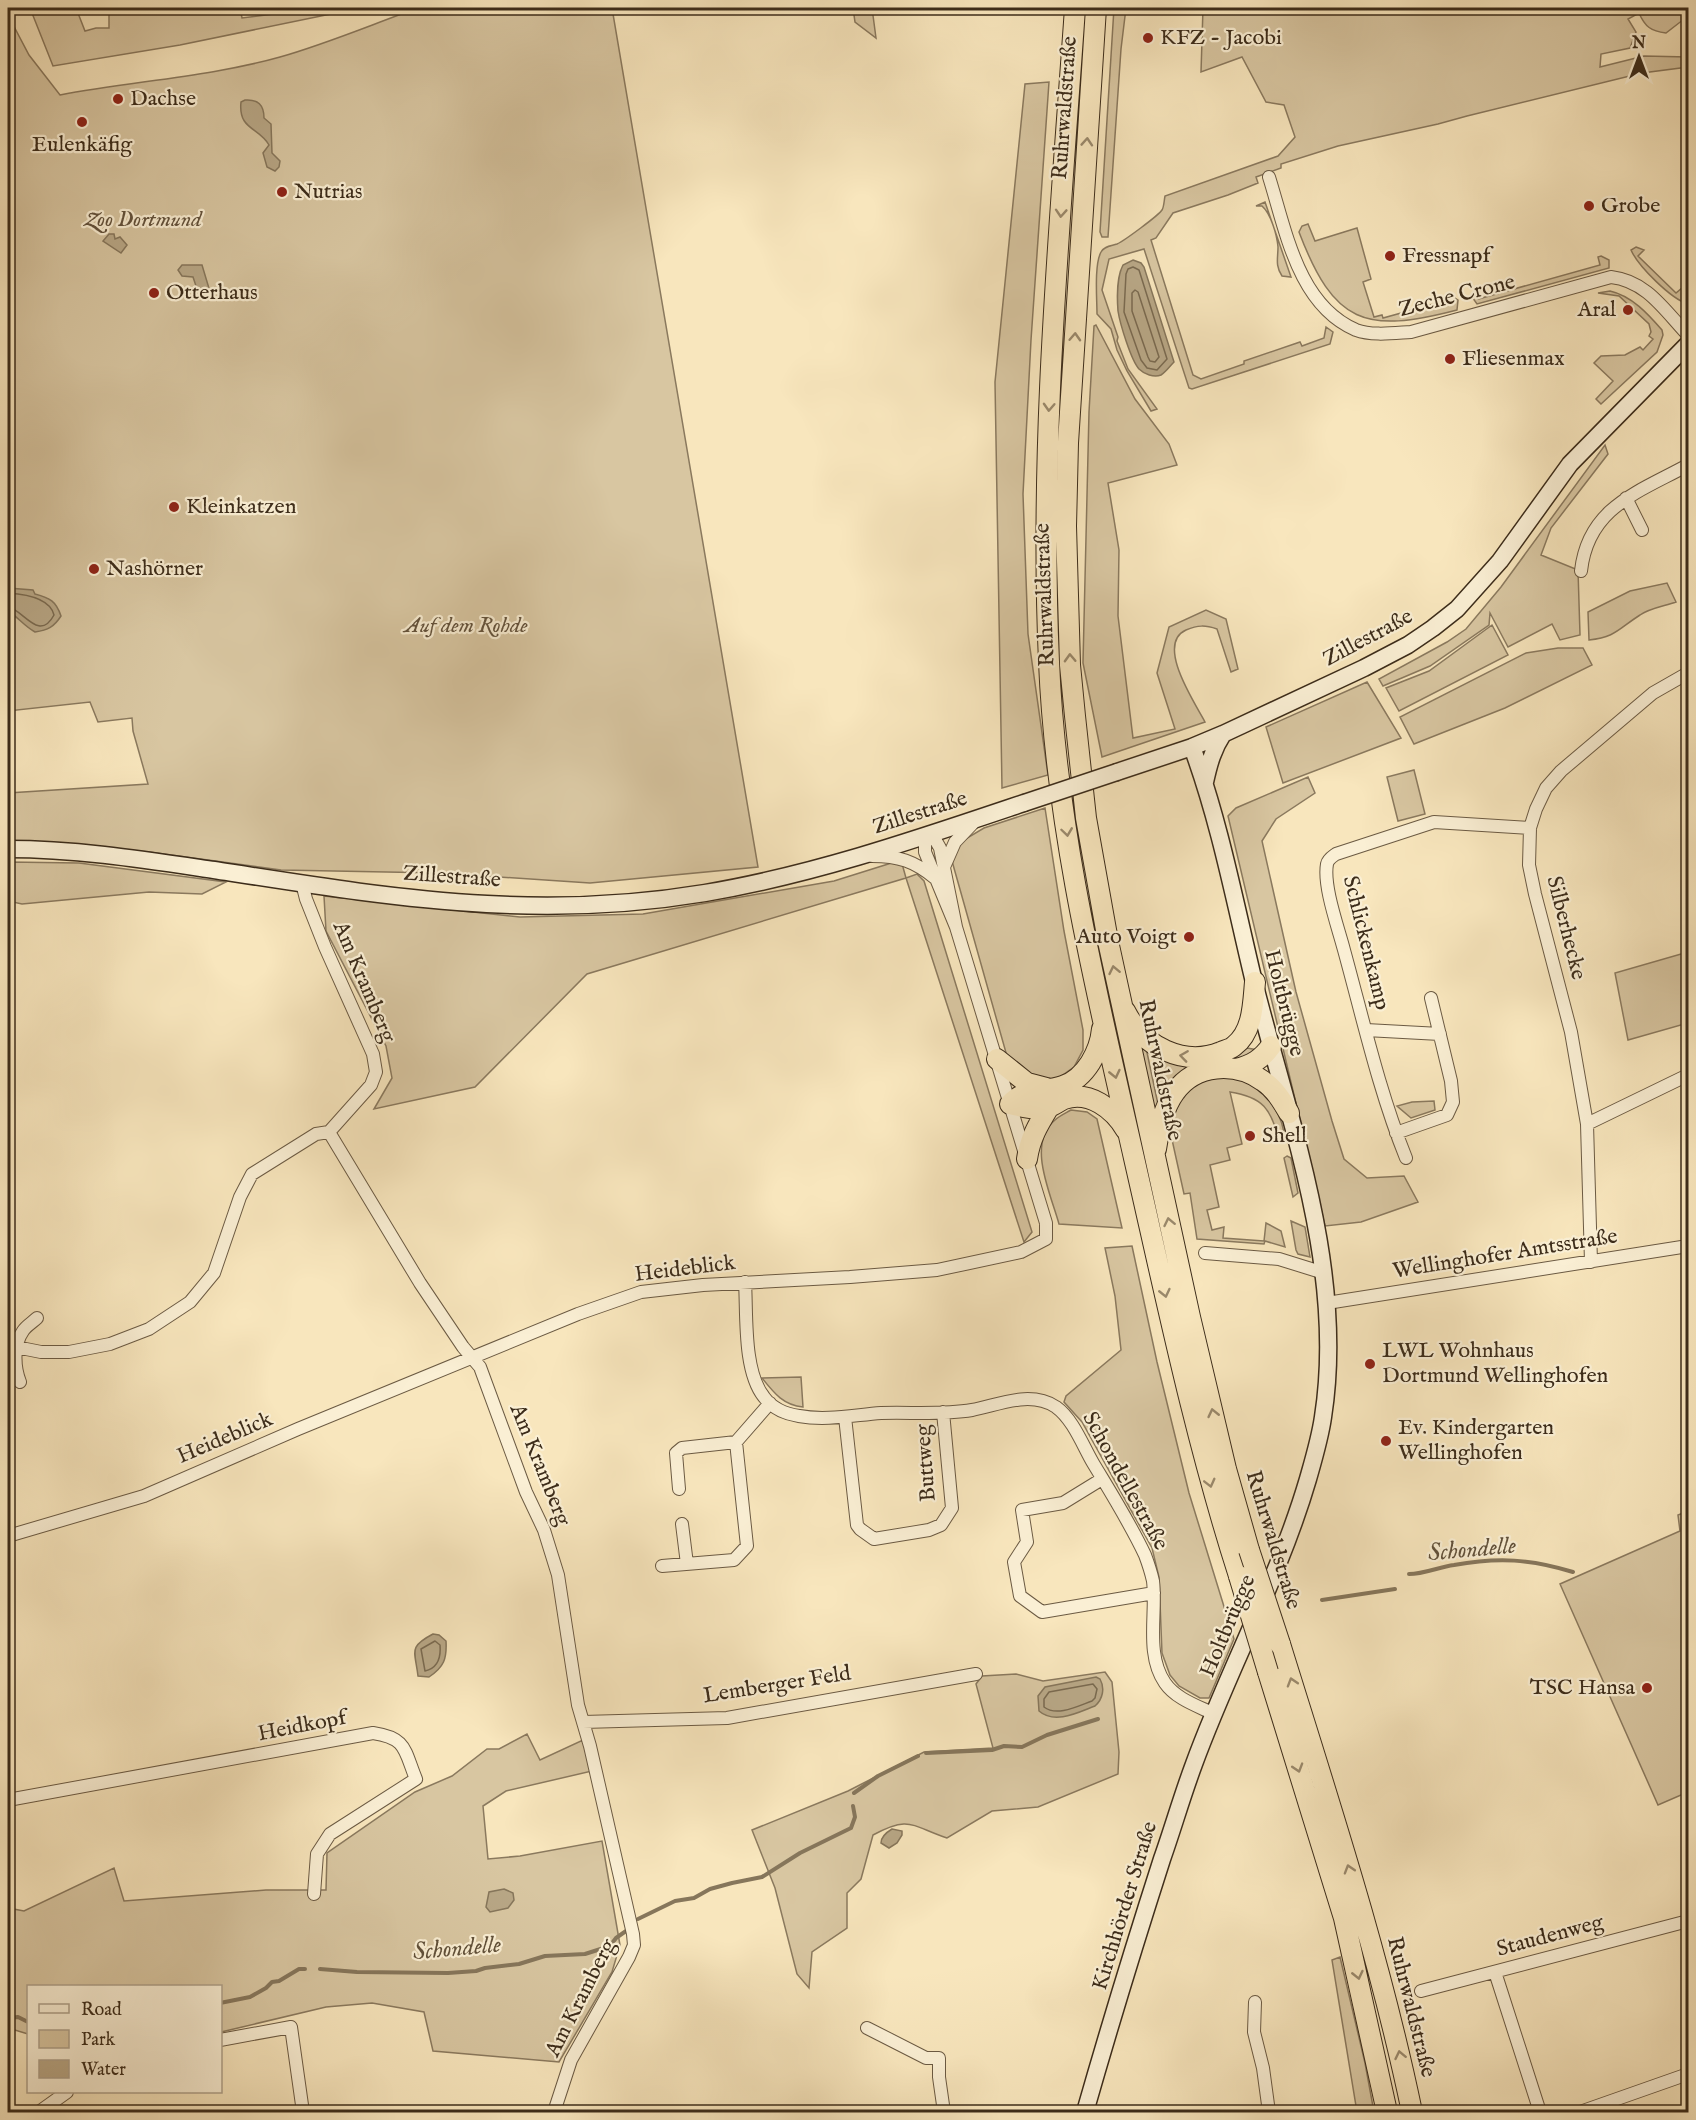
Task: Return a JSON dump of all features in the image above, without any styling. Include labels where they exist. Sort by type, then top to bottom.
[{"type":"highway","name":"Ruhrwaldstraße","points":[[1075,8],[1048,434],[1046,525],[1049,664],[1059,777],[1071,859],[1102,1017],[1196,1426],[1215,1501],[1344,1918],[1387,2112]]},
{"type":"highway","name":"Ruhrwaldstraße","points":[[1096,8],[1074,349],[1066,526],[1070,665],[1094,872],[1120,999],[1226,1469],[1249,1550],[1366,1924],[1395,2033],[1412,2112]]},
{"type":"highway","points":[[1234,1046],[1248,1027],[1252,1016],[1254,982]]},
{"type":"highway","points":[[1120,999],[1133,1025],[1168,1053],[1186,1058],[1202,1058],[1234,1046],[1271,1046]]},
{"type":"highway","points":[[1010,1104],[1033,1108],[1083,1073],[1101,1037],[1102,1017]]},
{"type":"highway","points":[[1236,1069],[1252,1064],[1263,1057],[1271,1046]]},
{"type":"highway","points":[[997,1059],[1049,1098],[1075,1097],[1093,1100],[1103,1105],[1116,1115],[1129,1136]]},
{"type":"highway","points":[[1155,1156],[1167,1104],[1179,1087],[1204,1071],[1216,1068],[1236,1069],[1255,1076],[1276,1092],[1289,1113]]},
{"type":"highway","points":[[1027,1159],[1029,1145],[1049,1098]]},
{"type":"main road","name":"Zillestraße","points":[[8,849],[77,852],[132,858],[386,895],[488,904],[595,904],[704,893],[763,882],[858,856],[1192,747],[1364,668],[1408,645],[1457,609],[1500,561],[1570,464],[1689,344]]},
{"type":"main road","points":[[1205,783],[1210,760],[1223,734]]},
{"type":"main road","name":"Holtbrügge","points":[[1192,747],[1205,783],[1289,1113],[1324,1273],[1327,1303],[1327,1388],[1317,1447],[1291,1533],[1214,1714]]},
{"type":"main road","name":"Kirchhörder Straße","points":[[1089,2112],[1170,1835],[1214,1714]]},
{"type":"street","name":"Zeche Crone","points":[[1269,177],[1291,247],[1307,284],[1331,315],[1357,330],[1388,334],[1411,332],[1611,277],[1623,279],[1646,290],[1689,335]]},
{"type":"street","points":[[1581,571],[1583,554],[1590,535],[1613,507],[1689,465]]},
{"type":"street","points":[[1626,498],[1642,530]]},
{"type":"street","name":"Silberhecke","points":[[1591,1262],[1587,1124],[1571,1032],[1531,875],[1530,828],[1546,788],[1561,771],[1653,693],[1689,673]]},
{"type":"street","points":[[858,856],[884,856],[911,861],[940,873],[955,842],[977,819]]},
{"type":"street","name":"Schlickenkamp","points":[[1406,1158],[1366,1030],[1328,890],[1327,863],[1330,857],[1434,822],[1530,828]]},
{"type":"street","name":"Heideblick","points":[[8,1536],[144,1496],[472,1357],[578,1314],[641,1292],[745,1282],[937,1270],[1021,1252],[1046,1239],[1046,1222],[940,873],[925,852],[928,834]]},
{"type":"street","name":"Am Kramberg","points":[[302,883],[325,947],[373,1054],[376,1072],[371,1085],[329,1132],[420,1283],[480,1367],[526,1492],[549,1543],[558,1575],[578,1705],[612,1838],[633,1934],[634,1945],[629,1957],[574,2054],[562,2082],[554,2112]]},
{"type":"street","points":[[1396,1132],[1447,1115],[1453,1102],[1451,1081],[1431,998]]},
{"type":"street","name":"Schlickenkamp","points":[[1366,1030],[1440,1034]]},
{"type":"street","points":[[1587,1124],[1689,1075]]},
{"type":"street","points":[[16,1347],[41,1352],[69,1352],[110,1344],[149,1329],[190,1302],[214,1273],[240,1197],[252,1174],[316,1134],[329,1132]]},
{"type":"street","name":"Wellinghofer Amtsstraße","points":[[1327,1303],[1689,1246]]},
{"type":"street","points":[[1205,1253],[1278,1259],[1324,1273]]},
{"type":"street","points":[[680,1489],[676,1453],[682,1448],[736,1442],[770,1403],[761,1392],[753,1373],[745,1282]]},
{"type":"street","points":[[20,1382],[15,1370],[16,1347],[23,1331],[37,1318]]},
{"type":"street","name":"Schondellestraße","points":[[770,1403],[782,1411],[800,1416],[845,1417],[876,1413],[968,1410],[1022,1399],[1050,1404],[1066,1417],[1144,1554],[1154,1593],[1154,1647],[1161,1676],[1177,1695],[1214,1714]]},
{"type":"street","name":"Buttweg","points":[[845,1417],[857,1525],[874,1539],[929,1530],[941,1525],[952,1508],[944,1412]]},
{"type":"street","points":[[662,1566],[734,1560],[747,1546],[736,1442]]},
{"type":"street","points":[[1102,1479],[1063,1503],[1022,1510],[1027,1542],[1014,1562],[1020,1596],[1042,1612],[1154,1593]]},
{"type":"street","points":[[682,1524],[687,1564]]},
{"type":"street","name":"Lemberger Feld","points":[[583,1722],[727,1718],[976,1674]]},
{"type":"street","name":"Heidkopf","points":[[8,1800],[373,1733],[389,1735],[401,1742],[416,1779],[330,1834],[317,1854],[314,1894]]},
{"type":"street","name":"Staudenweg","points":[[1421,1991],[1689,1921]]},
{"type":"street","points":[[1495,1972],[1540,2112]]},
{"type":"street","points":[[1255,2002],[1254,2032],[1263,2068],[1269,2112]]},
{"type":"street","points":[[222,2040],[291,2027],[303,2112]]},
{"type":"street","points":[[867,2028],[926,2058],[939,2058],[944,2112]]},
{"type":"street","points":[[1580,2112],[1689,2074]]},
{"type":"street","points":[[39,2112],[64,2093]]},
{"type":"green space","points":[[30,8],[76,8],[85,31],[109,28],[109,8],[240,8],[242,18],[273,14],[272,8],[360,8],[180,45],[53,66]]},
{"type":"green space","name":"Auf dem Rohde","points":[[418,8],[612,8],[758,867],[590,883],[439,873],[281,870],[149,852],[8,841],[8,793],[148,784],[133,731],[132,718],[98,722],[90,702],[8,711],[8,15],[29,55],[60,95],[253,64],[315,46]]},
{"type":"green space","points":[[853,8],[872,8],[876,38],[855,22]]},
{"type":"green space","points":[[1114,8],[1126,8],[1108,237],[1102,237],[1100,232]]},
{"type":"green space","points":[[1203,8],[1688,8],[1688,16],[1666,33],[1649,28],[1639,13],[1628,19],[1636,32],[1630,48],[1601,54],[1600,67],[1644,56],[1688,57],[1688,67],[1642,73],[1438,124],[1338,146],[1281,164],[1281,168],[1256,177],[1258,183],[1173,213],[1156,238],[1151,240],[1193,375],[1201,379],[1244,364],[1244,361],[1300,342],[1302,346],[1324,338],[1326,327],[1333,332],[1330,344],[1192,389],[1189,388],[1144,249],[1109,259],[1102,290],[1128,369],[1157,409],[1151,411],[1127,371],[1117,350],[1111,329],[1097,314],[1097,273],[1102,250],[1121,242],[1155,217],[1163,209],[1165,196],[1278,156],[1295,137],[1284,105],[1266,102],[1242,57],[1201,72]]},
{"type":"green space","points":[[1049,82],[1023,494],[1028,634],[1048,775],[1002,788],[995,382],[1025,84]]},
{"type":"green space","points":[[1265,202],[1273,224],[1262,206],[1256,206]]},
{"type":"green space","points":[[1308,224],[1315,241],[1357,228],[1371,279],[1363,282],[1374,317],[1382,315],[1383,318],[1455,298],[1458,300],[1457,310],[1398,321],[1376,320],[1357,314],[1340,303],[1312,263],[1299,232],[1302,226]]},
{"type":"green space","points":[[1273,226],[1291,277],[1282,276],[1278,269],[1278,247]]},
{"type":"green space","points":[[1636,247],[1644,250],[1638,256],[1676,293],[1682,288],[1688,293],[1688,304],[1673,296],[1648,273],[1631,250]]},
{"type":"green space","points":[[1598,257],[1609,260],[1609,268],[1477,304],[1472,297],[1474,292],[1478,299],[1600,265]]},
{"type":"green space","points":[[1610,291],[1618,293],[1639,306],[1662,330],[1663,335],[1657,352],[1601,404],[1596,399],[1613,381],[1594,363],[1601,356],[1625,355],[1640,347],[1643,350],[1653,339],[1649,336],[1651,332],[1649,324],[1619,296],[1598,293]]},
{"type":"green space","points":[[1096,325],[1135,399],[1169,444],[1177,465],[1108,483],[1119,550],[1118,616],[1133,738],[1175,729],[1157,673],[1169,627],[1206,610],[1226,619],[1238,669],[1231,672],[1217,629],[1202,626],[1186,630],[1178,637],[1174,648],[1176,660],[1186,688],[1205,722],[1102,757],[1083,663],[1089,412],[1094,326]]},
{"type":"green space","points":[[1605,445],[1608,454],[1551,528],[1541,555],[1578,570],[1580,635],[1560,640],[1552,624],[1508,647],[1490,613],[1489,625],[1430,666],[1383,686],[1379,679],[1447,642],[1466,629],[1501,587]]},
{"type":"green space","points":[[1667,583],[1676,602],[1644,613],[1616,632],[1589,640],[1588,612],[1630,591]]},
{"type":"green space","points":[[1492,625],[1508,655],[1399,711],[1386,688],[1429,671]]},
{"type":"green space","points":[[1558,648],[1583,648],[1592,665],[1505,708],[1414,744],[1400,717],[1526,653]]},
{"type":"green space","points":[[1367,682],[1401,738],[1283,783],[1266,727]]},
{"type":"green space","points":[[1414,770],[1425,814],[1398,821],[1387,777]]},
{"type":"green space","points":[[1308,777],[1315,793],[1276,819],[1262,841],[1296,992],[1344,1159],[1367,1178],[1404,1176],[1418,1202],[1361,1222],[1325,1226],[1228,816],[1236,808]]},
{"type":"green space","points":[[1045,808],[1064,931],[1083,1030],[1083,1050],[1074,1067],[1057,1079],[1039,1079],[1010,1067],[952,861],[962,841],[984,828]]},
{"type":"green space","points":[[901,860],[906,878],[587,974],[475,1087],[374,1109],[392,1078],[386,1046],[326,931],[324,896],[520,917],[643,914],[834,881]]},
{"type":"green space","points":[[8,862],[79,863],[226,882],[202,894],[149,892],[22,904],[8,901]]},
{"type":"green space","points":[[917,874],[924,881],[1032,1232],[1024,1242],[906,878]]},
{"type":"green space","points":[[1688,952],[1688,1023],[1628,1040],[1615,973]]},
{"type":"green space","points":[[1145,1043],[1159,1109],[1156,1111],[1140,1045]]},
{"type":"green space","points":[[1151,1048],[1235,1050],[1247,1048],[1258,1050],[1163,1101]]},
{"type":"green space","points":[[1226,1075],[1248,1081],[1263,1092],[1274,1106],[1282,1123],[1284,1139],[1279,1140],[1273,1120],[1264,1106],[1250,1097],[1230,1092],[1242,1144],[1227,1148],[1230,1160],[1210,1165],[1219,1207],[1207,1210],[1212,1230],[1224,1227],[1223,1238],[1264,1241],[1266,1223],[1281,1231],[1285,1247],[1265,1241],[1264,1244],[1197,1239],[1190,1193],[1184,1194],[1169,1126],[1177,1101],[1200,1081]]},
{"type":"green space","points":[[1434,1101],[1435,1110],[1411,1118],[1397,1106],[1412,1102]]},
{"type":"green space","points":[[1071,1110],[1087,1112],[1097,1119],[1122,1228],[1059,1224],[1043,1170],[1042,1142],[1047,1130],[1055,1120]]},
{"type":"green space","points":[[1287,1156],[1291,1158],[1298,1193],[1293,1197],[1284,1158]]},
{"type":"green space","points":[[1291,1221],[1305,1227],[1310,1257],[1298,1254]]},
{"type":"green space","points":[[1132,1246],[1189,1493],[1234,1639],[1209,1698],[1200,1698],[1179,1686],[1170,1675],[1162,1653],[1159,1577],[1152,1548],[1082,1422],[1064,1402],[1066,1396],[1121,1350],[1115,1296],[1105,1248]]},
{"type":"green space","points":[[801,1377],[803,1407],[784,1401],[762,1378]]},
{"type":"green space","name":"TSC Hansa","points":[[1688,1511],[1688,1792],[1658,1805],[1560,1584],[1680,1531],[1678,1515]]},
{"type":"green space","points":[[1105,1672],[1112,1682],[1119,1752],[1118,1774],[1038,1807],[992,1811],[947,1838],[910,1824],[895,1825],[873,1835],[861,1879],[847,1893],[847,1928],[812,1952],[809,1988],[797,1974],[775,1888],[752,1830],[848,1791],[924,1752],[993,1748],[976,1684],[982,1676],[1016,1674],[1043,1681]]},
{"type":"green space","points":[[527,1734],[540,1760],[583,1740],[592,1771],[506,1791],[483,1806],[488,1859],[520,1856],[602,1841],[620,1945],[612,1972],[559,2062],[433,2051],[424,2012],[372,2003],[326,2007],[222,2032],[222,1985],[27,1985],[27,2034],[8,2028],[8,1908],[24,1911],[114,1868],[124,1901],[266,1890],[326,1890],[327,1853],[415,1792],[452,1776],[487,1749],[499,1749]]},
{"type":"green space","points":[[1340,1957],[1374,2112],[1357,2112],[1332,1960]]},
{"type":"water","points":[[245,100],[259,104],[264,118],[271,124],[272,153],[280,161],[275,171],[267,167],[263,153],[269,145],[243,118],[241,102]]},
{"type":"water","points":[[109,234],[114,234],[115,239],[120,237],[127,245],[121,253],[103,241]]},
{"type":"water","points":[[1133,260],[1144,267],[1174,362],[1158,376],[1146,374],[1139,369],[1126,342],[1119,317],[1120,275],[1123,265]]},
{"type":"water","points":[[182,265],[202,265],[211,295],[205,298],[199,295],[193,277],[182,276],[178,270]]},
{"type":"water","points":[[8,588],[33,590],[35,594],[52,601],[61,616],[50,627],[35,632],[8,611]]},
{"type":"water","points":[[433,1634],[439,1635],[446,1641],[443,1662],[438,1670],[429,1677],[418,1676],[416,1646]]},
{"type":"water","points":[[1096,1677],[1102,1682],[1103,1690],[1095,1706],[1060,1717],[1045,1715],[1039,1711],[1038,1696],[1045,1687]]},
{"type":"water","points":[[892,1829],[902,1831],[902,1835],[897,1843],[889,1848],[881,1841]]},
{"type":"water","points":[[504,1889],[513,1893],[514,1900],[508,1908],[490,1912],[486,1907],[489,1892]]},
{"type":"waterway","name":"Schondelle","points":[[1409,1574],[1470,1562],[1500,1560],[1543,1564],[1573,1572]]},
{"type":"waterway","name":"Schondelle","points":[[1322,1600],[1395,1589]]},
{"type":"waterway","name":"Schondelle","points":[[926,1753],[992,1750],[1004,1746],[1022,1747],[1047,1735],[1098,1719]]},
{"type":"waterway","name":"Schondelle","points":[[854,1793],[878,1776],[918,1756]]},
{"type":"waterway","name":"Schondelle","points":[[638,1919],[675,1901],[694,1898],[710,1889],[762,1877],[800,1853],[851,1828],[855,1817],[853,1806]]},
{"type":"waterway","name":"Schondelle","points":[[320,1969],[357,1972],[476,1971],[519,1964],[545,1956],[585,1954],[610,1946],[626,1931]]},
{"type":"waterway","name":"Schondelle","points":[[222,2003],[250,1997],[272,1982],[279,1981],[299,1969],[305,1969]]},
{"type":"waterway","name":"Schondelle","points":[[8,2018],[18,2017],[27,2022]]},
{"type":"place","name":"KFZ - Jacobi","points":[[1148,38]]},
{"type":"place","name":"Dachse","points":[[118,99]]},
{"type":"place","name":"Eulenkäfig","points":[[82,122]]},
{"type":"place","name":"Nutrias","points":[[282,192]]},
{"type":"place","name":"Grobe","points":[[1589,206]]},
{"type":"place","name":"Fressnapf","points":[[1390,256]]},
{"type":"place","name":"Otterhaus","points":[[154,293]]},
{"type":"place","name":"Aral","points":[[1628,310]]},
{"type":"place","name":"Fliesenmax","points":[[1450,359]]},
{"type":"place","name":"Kleinkatzen","points":[[174,507]]},
{"type":"place","name":"Nashörner","points":[[94,569]]},
{"type":"place","name":"Auto Voigt","points":[[1189,937]]},
{"type":"place","name":"Shell","points":[[1250,1136]]},
{"type":"place","name":"LWL Wohnhaus Dortmund Wellinghofen","points":[[1370,1364]]},
{"type":"place","name":"Ev. Kindergarten Wellinghofen","points":[[1386,1441]]},
{"type":"place","name":"TSC Hansa","points":[[1647,1688]]},
{"type":"park label","name":"Zoo Dortmund","points":[[143,220]]}]
